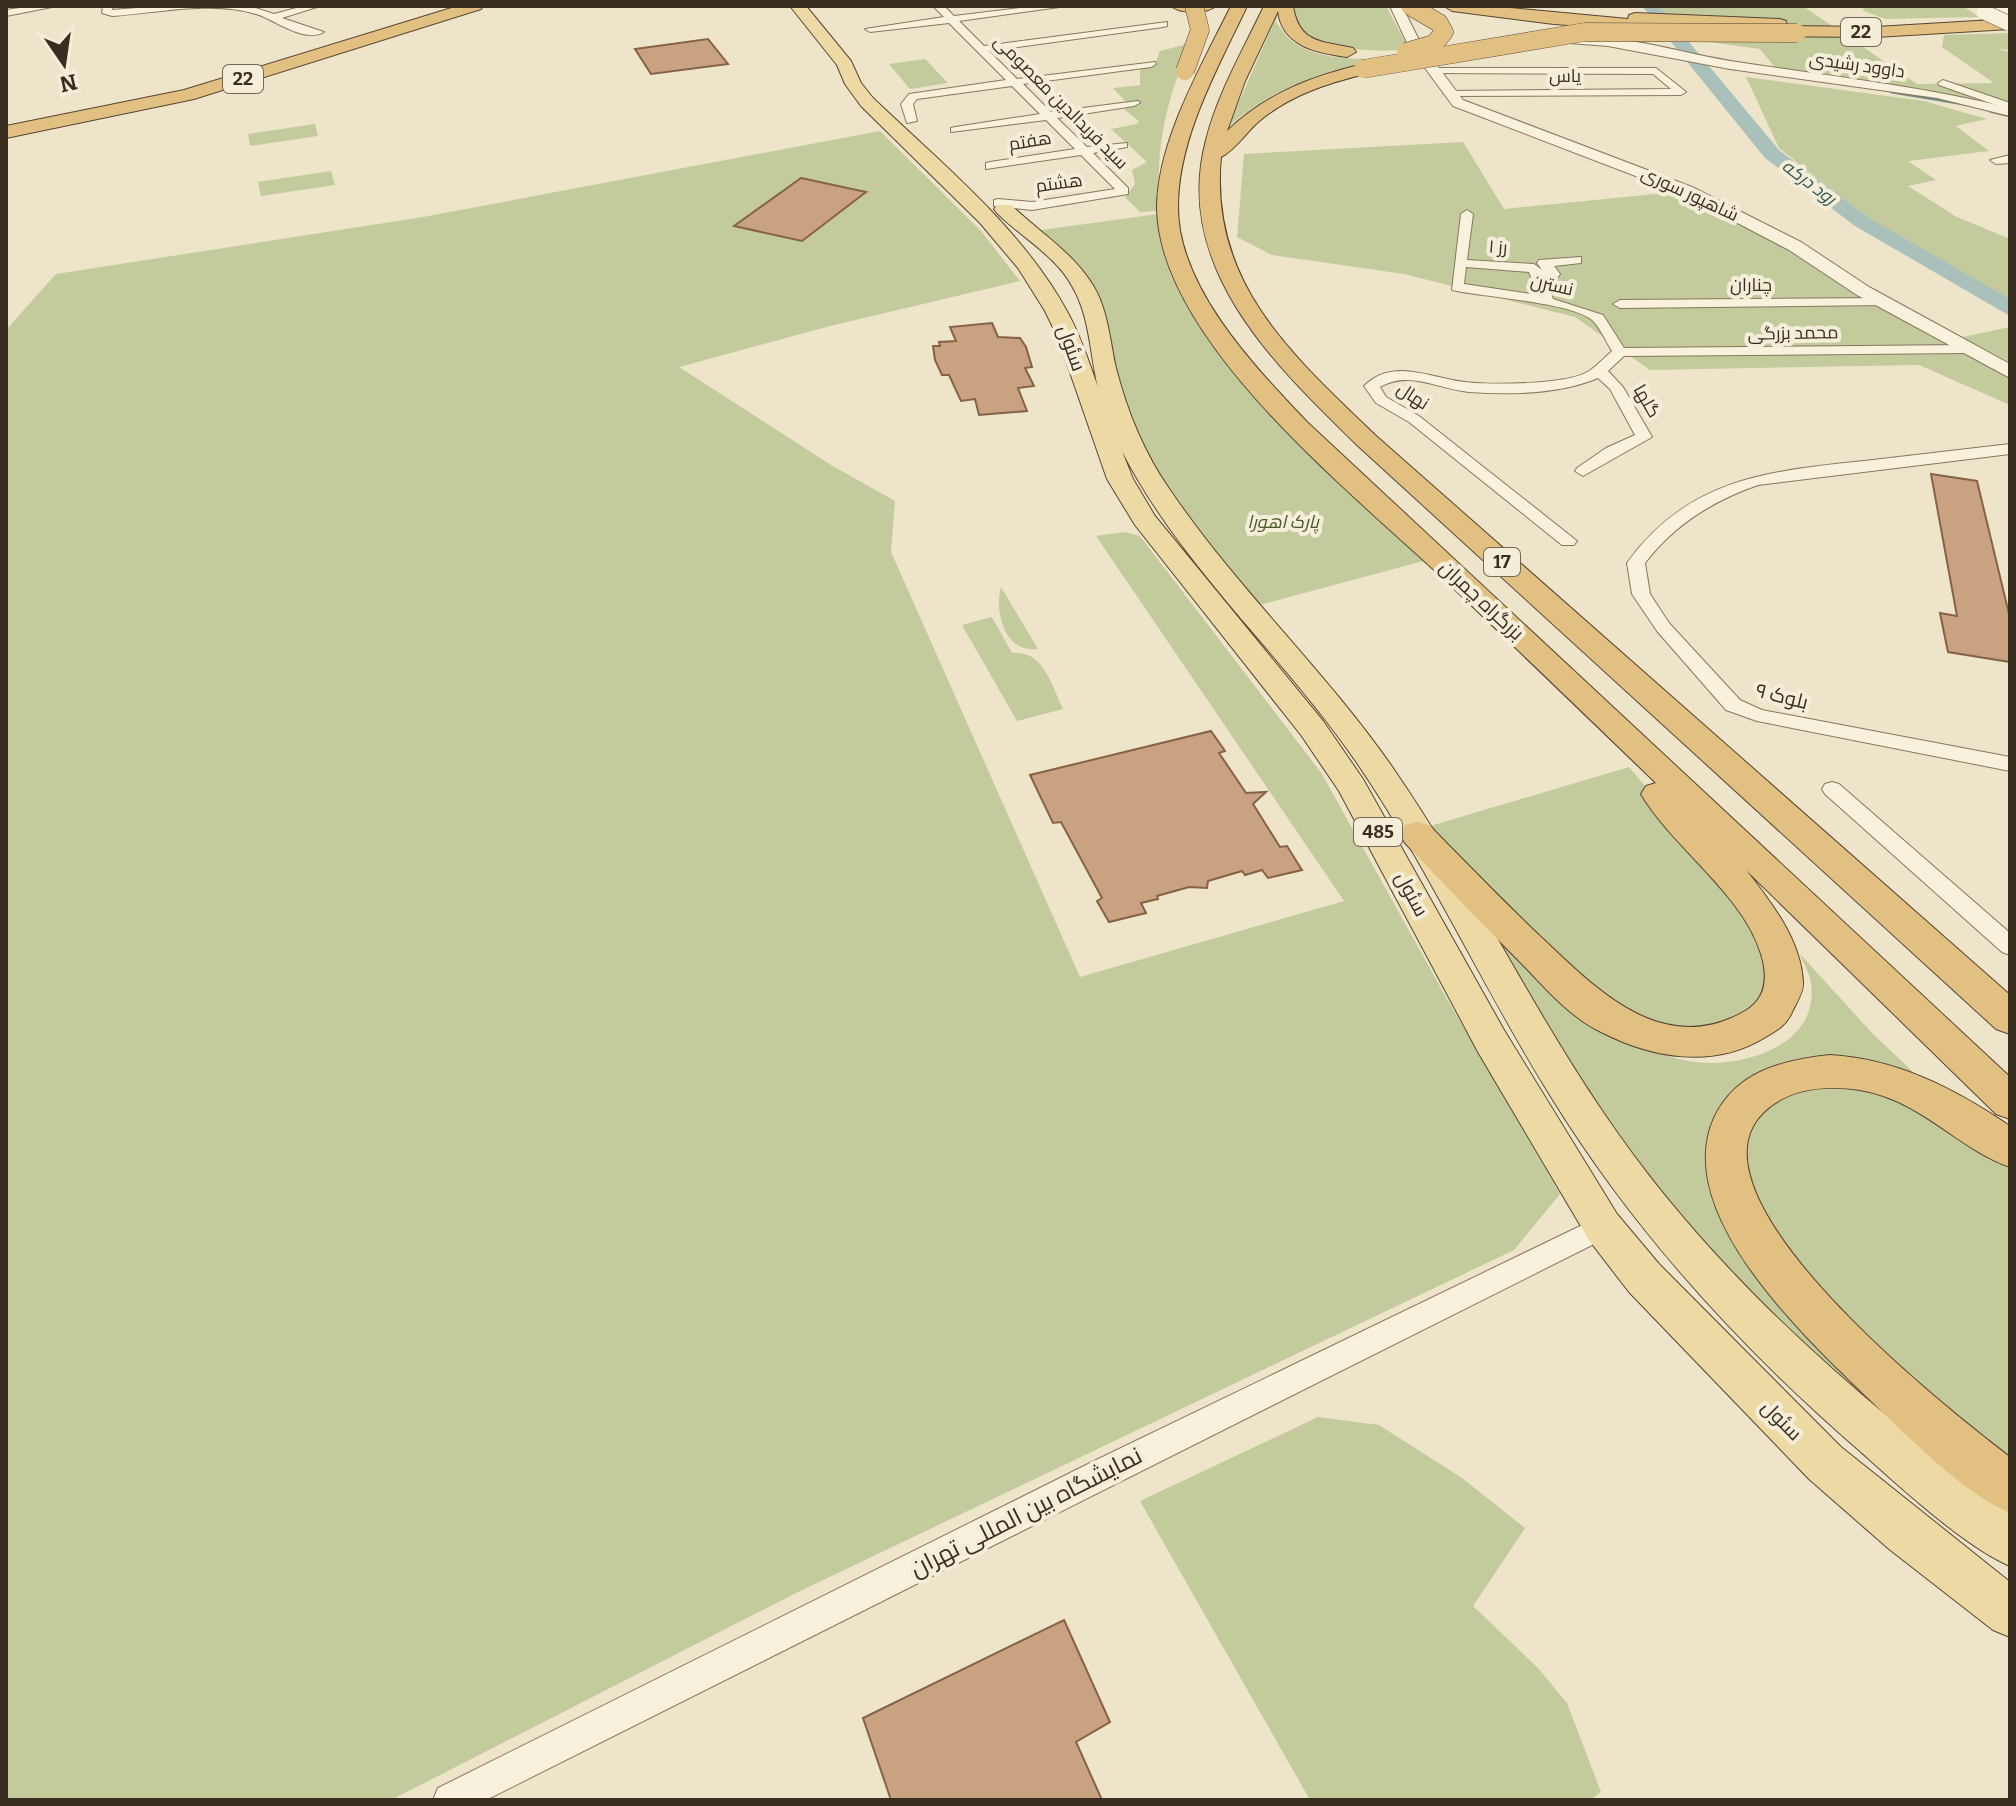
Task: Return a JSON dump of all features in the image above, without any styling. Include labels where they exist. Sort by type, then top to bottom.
[{"type":"highway","name":"22","points":[[233,62],[423,6]]},
{"type":"highway","name":"22","points":[[6,116],[182,81],[441,6]]},
{"type":"highway","name":"22","points":[[6,125],[207,81],[457,6]]},
{"type":"highway","name":"22","points":[[6,132],[116,111],[217,87],[475,6]]},
{"type":"highway","points":[[217,87],[307,65],[490,6]]},
{"type":"highway","points":[[1179,6],[1208,6]]},
{"type":"highway","points":[[1182,79],[1200,30],[1200,18],[1194,6]]},
{"type":"highway","name":"بزرگراه چمران","points":[[1239,6],[1199,91],[1174,162],[1167,214],[1174,248],[1194,295],[1238,360],[1335,463],[2010,1102]]},
{"type":"highway","name":"بزرگراه چمران","points":[[1272,6],[1219,129],[1211,159],[1211,222],[1217,249],[1233,286],[1275,347],[1366,440],[2010,1018]]},
{"type":"highway","points":[[1285,6],[1287,25],[1297,37],[1347,52],[1399,54],[1434,44],[1443,37],[1443,27],[1431,16],[1410,6]]},
{"type":"highway","name":"22","points":[[1452,6],[1554,19],[1797,33],[1919,27],[1999,14]]},
{"type":"highway","name":"22","points":[[1514,6],[1630,18],[1919,27]]},
{"type":"highway","points":[[1553,6],[1734,23]]},
{"type":"highway","points":[[1211,159],[1259,110],[1315,82],[1363,69],[1585,32],[1797,33]]},
{"type":"highway","points":[[52,103],[151,83]]},
{"type":"highway","points":[[1171,112],[1168,147],[1174,162]]},
{"type":"highway","points":[[1417,834],[1560,979],[1613,1021],[1661,1039],[1685,1041],[1711,1042],[1755,1029],[1772,1016],[1785,990],[1786,974],[1778,943],[1730,878],[1660,798],[1591,703]]},
{"type":"highway","points":[[2010,1149],[1935,1100],[1895,1082],[1851,1071],[1817,1071],[1786,1078],[1757,1091],[1736,1115],[1728,1135],[1734,1199],[1765,1256],[1795,1292],[1909,1406],[2010,1488]]},
{"type":"main road","name":"سئول","points":[[802,6],[845,64],[864,81],[912,109],[998,203],[1067,267],[1085,290],[1118,417],[1137,459],[1173,513],[1344,721],[1417,834],[1538,1044],[1595,1133],[1658,1215],[1759,1331],[1810,1380],[1907,1462],[2010,1542]]},
{"type":"main road","name":"سئول","points":[[864,81],[867,102],[987,219],[1040,287],[1069,338],[1120,479],[1144,519],[1312,728],[1352,787],[1491,1041],[1603,1227],[1655,1289],[1825,1463],[1906,1532],[2010,1613]]},
{"type":"main road","points":[[1040,287],[1057,290],[1067,282],[1049,262],[1045,247]]},
{"type":"street","points":[[6,13],[52,6]]},
{"type":"street","points":[[108,6],[105,11],[112,13],[208,7],[260,8],[269,18],[311,34]]},
{"type":"street","points":[[269,18],[315,6]]},
{"type":"street","name":"سید فریدالدین معصومی","points":[[938,6],[1124,191]]},
{"type":"street","points":[[870,29],[1062,6]]},
{"type":"street","name":"شاهپور سوری","points":[[1396,6],[1433,71],[1458,103],[1686,190],[1795,246],[1882,302],[2010,372]]},
{"type":"street","points":[[981,49],[1163,24]]},
{"type":"street","name":"داوود رشیدی","points":[[1433,71],[1450,62],[1487,53],[1587,39],[1765,70],[1937,94],[2010,110]]},
{"type":"street","points":[[1418,43],[1487,53]]},
{"type":"street","points":[[912,109],[1015,82],[1151,64]]},
{"type":"street","name":"یاس","points":[[1433,71],[1656,71],[1681,92],[1662,97],[1448,93]]},
{"type":"street","points":[[1943,83],[2010,110]]},
{"type":"street","points":[[955,130],[1134,103]]},
{"type":"street","name":"هفتم","points":[[990,166],[1123,145]]},
{"type":"street","name":"هشتم","points":[[998,203],[1032,206],[1124,191]]},
{"type":"street","points":[[1460,263],[1467,214]]},
{"type":"street","points":[[1535,271],[1553,274],[1544,263],[1576,260]]},
{"type":"street","name":"رز ۱","points":[[1460,263],[1535,271]]},
{"type":"street","name":"نسترن","points":[[1460,263],[1457,287],[1547,301],[1598,318],[1620,352]]},
{"type":"street","points":[[1535,271],[1547,301]]},
{"type":"street","name":"چناران","points":[[1620,304],[1882,302]]},
{"type":"street","name":"محمد بزرگی","points":[[1620,352],[1968,349]]},
{"type":"street","name":"نهال","points":[[1568,541],[1414,419],[1381,400],[1371,386],[1386,375],[1408,371],[1456,385],[1515,387],[1591,376],[1620,352]]},
{"type":"street","name":"گلها","points":[[1583,471],[1612,451],[1644,437],[1616,387],[1598,370]]},
{"type":"street","name":"بلوک ۹","points":[[2010,449],[1771,476],[1742,482],[1721,490],[1650,541],[1636,563],[1641,594],[1663,627],[1733,705],[1757,715],[1799,724],[2010,764]]},
{"type":"street","points":[[1832,789],[2010,946]]},
{"type":"street","name":"نمایشگاه بین المللی تهران","points":[[450,1800],[1603,1227]]},
{"type":"green space","points":[[1288,6],[1386,6],[1409,49],[1356,49],[1304,38]]},
{"type":"green space","points":[[1658,6],[1803,6],[1917,84],[1994,83],[1942,47],[1944,35],[2010,33],[2010,50],[1996,49],[2010,52],[2010,109],[1923,90],[1777,70],[1760,49],[1688,39]]},
{"type":"green space","points":[[1862,6],[1963,6],[1979,17],[1885,19],[1864,11]]},
{"type":"green space","points":[[1278,13],[1276,22],[1290,40],[1315,53],[1341,58],[1393,59],[1326,75],[1285,89],[1247,111],[1228,127]]},
{"type":"green space","points":[[1191,43],[1164,125],[1159,166],[1159,211],[1140,212],[1125,197],[1135,184],[1132,170],[1147,162],[1111,129],[1137,124],[1139,121],[1124,109],[1141,105],[1137,101],[1126,102],[1113,88],[1140,85],[1140,69],[1154,66],[1160,51]]},
{"type":"green space","points":[[925,59],[948,83],[910,89],[889,64]]},
{"type":"green space","points":[[1746,77],[1924,101],[1987,119],[1956,126],[1989,151],[1908,161],[1936,180],[1908,186],[1955,216],[2010,239],[2010,303],[1881,229],[1779,148]]},
{"type":"green space","points":[[315,124],[318,136],[250,146],[248,134]]},
{"type":"green space","points":[[880,131],[981,231],[1020,281],[830,326],[679,367],[831,465],[895,501],[891,552],[1080,977],[1344,901],[1096,536],[1124,532],[1140,536],[1322,774],[1560,1194],[1514,1250],[796,1593],[391,1800],[6,1800],[6,330],[56,274],[423,217]]},
{"type":"green space","points":[[1463,142],[1504,209],[1676,192],[1697,200],[1798,254],[2010,378],[2010,405],[1919,365],[1650,370],[1575,317],[1404,274],[1272,255],[1237,237],[1244,154]]},
{"type":"green space","points":[[331,171],[335,185],[261,196],[258,182]]},
{"type":"green space","name":"پارک اهورا","points":[[1158,214],[1167,255],[1188,302],[1427,560],[1260,605],[1165,487],[1126,409],[1095,293],[1034,231]]},
{"type":"green space","points":[[2010,327],[2010,362],[1963,337]]},
{"type":"green space","points":[[1001,587],[1038,649],[1017,645],[1004,629],[999,608]]},
{"type":"green space","points":[[992,617],[1012,653],[1023,653],[1039,663],[1063,709],[1017,721],[962,625]]},
{"type":"green space","points":[[1629,767],[1707,859],[1768,939],[1773,988],[1738,1025],[1673,1031],[1615,1011],[1427,827]]},
{"type":"green space","points":[[1497,941],[1630,1042],[1679,1059],[1714,1063],[1756,1056],[1775,1048],[1791,1037],[1804,1022],[1811,1004],[1811,983],[1800,954],[1872,1033],[1930,1088],[1827,1060],[1713,1136],[1920,1455],[1718,1263],[1598,1114]]},
{"type":"green space","points":[[1865,1083],[2010,1161],[2010,1471],[1981,1449],[1773,1243],[1742,1158],[1745,1133],[1778,1093]]},
{"type":"green space","points":[[1318,1417],[1379,1425],[1462,1478],[1525,1528],[1473,1606],[1538,1668],[1567,1703],[1601,1792],[1590,1800],[1310,1800],[1140,1501]]},
{"type":"building","points":[[708,39],[728,64],[651,74],[635,49]]},
{"type":"building","points":[[801,178],[866,192],[802,241],[734,226]]},
{"type":"building","points":[[992,323],[998,337],[1020,338],[1026,347],[1032,367],[1025,368],[1034,386],[1018,388],[1027,411],[979,415],[975,399],[961,401],[949,375],[942,375],[935,360],[933,346],[940,346],[939,342],[956,341],[950,327]]},
{"type":"building","points":[[1931,474],[1977,481],[2010,618],[2010,662],[1948,652],[1940,613],[1957,616]]},
{"type":"building","points":[[1211,731],[1225,751],[1219,753],[1246,793],[1266,792],[1253,804],[1280,847],[1287,846],[1302,870],[1268,878],[1262,870],[1245,875],[1242,871],[1208,881],[1207,888],[1189,887],[1157,896],[1158,899],[1141,903],[1146,913],[1109,922],[1097,901],[1102,898],[1061,822],[1053,823],[1030,775]]},
{"type":"building","points":[[1064,1620],[1110,1722],[1076,1742],[1102,1800],[891,1800],[863,1718]]},
{"type":"waterway","name":"رود درکه","points":[[1650,6],[1772,154],[1862,222],[2010,309]]},
{"type":"waterway","points":[[1892,92],[1964,104]]},
{"type":"waterway","points":[[1990,111],[2010,116]]}]
